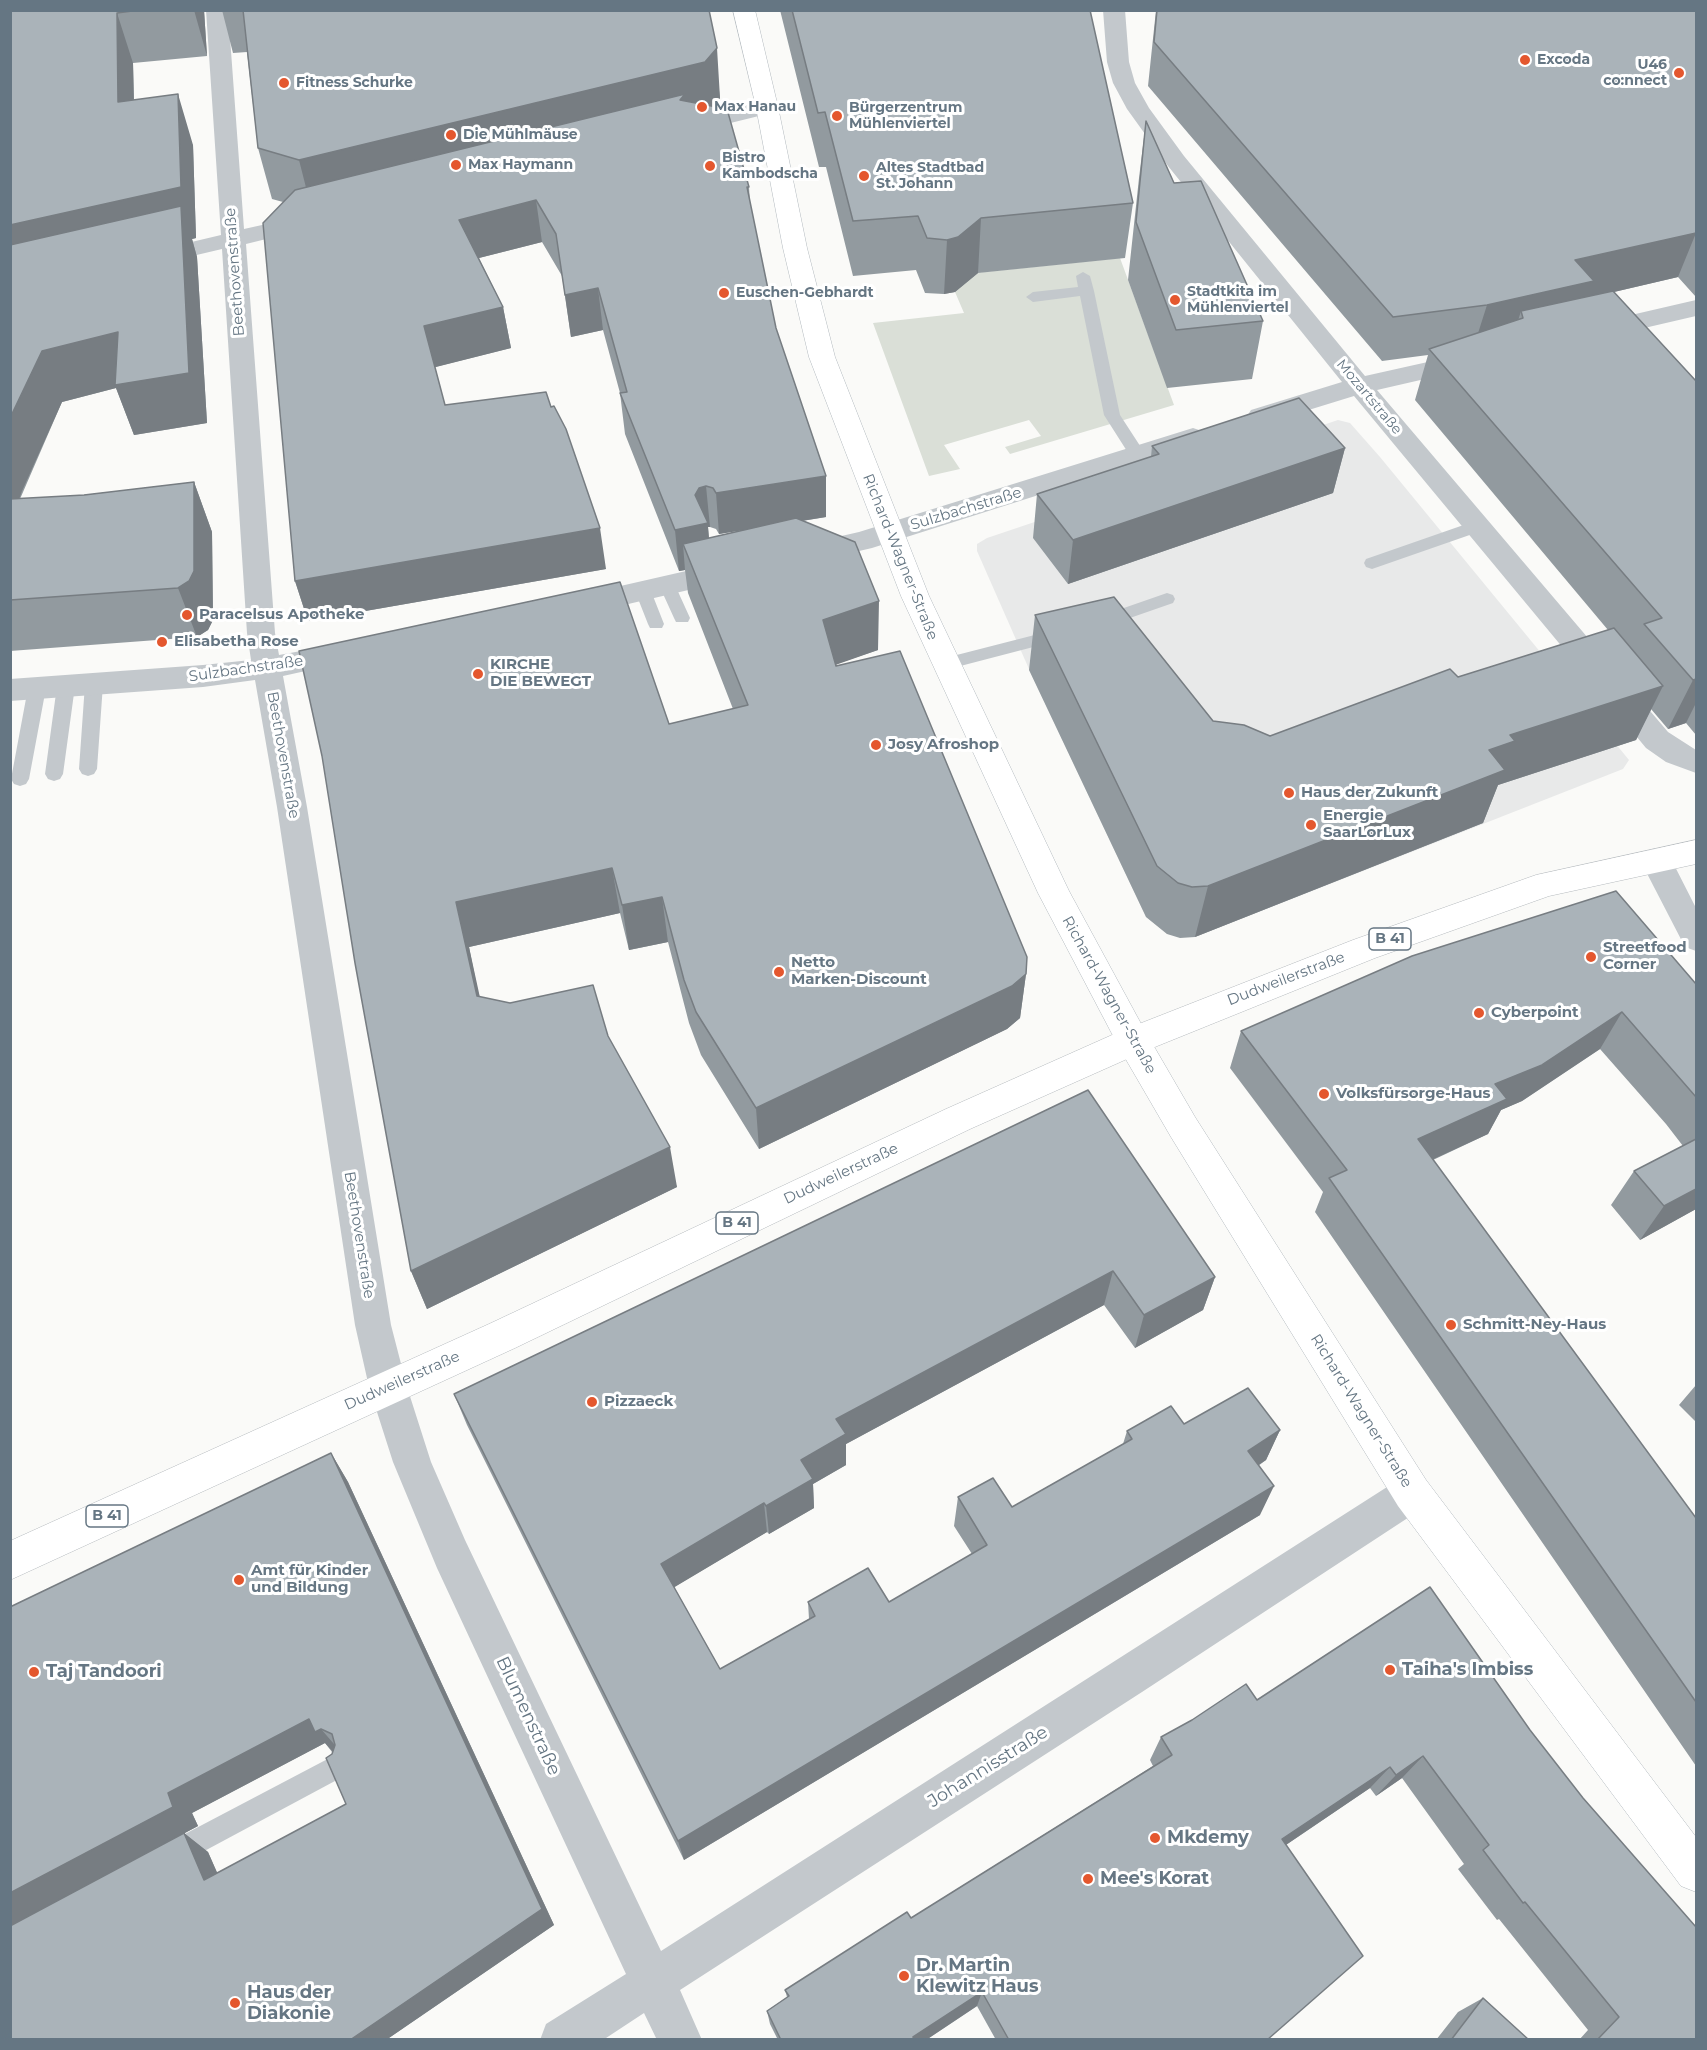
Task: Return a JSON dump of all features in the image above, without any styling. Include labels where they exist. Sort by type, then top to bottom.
[{"type":"main road","name":"Richard-Wagner-Straße","points":[[744,10],[767,107],[795,248],[822,357],[889,532],[945,664],[1053,893],[1133,1041],[1200,1155],[1412,1492],[1627,1782],[1696,1871]]},
{"type":"main road","name":"Dudweilerstraße","points":[[10,1561],[502,1336],[958,1119],[1133,1041],[1319,966],[1470,909],[1573,876],[1696,852]]},
{"type":"street","name":"Beethovenstraße","points":[[217,10],[261,633],[328,1026],[373,1324],[388,1387]]},
{"type":"street","name":"Mozartstraße","points":[[1114,10],[1118,62],[1124,83],[1138,109],[1198,188],[1359,386],[1643,723],[1658,740],[1687,758]]},
{"type":"street","points":[[664,132],[767,107]]},
{"type":"street","points":[[127,265],[333,215]]},
{"type":"street","points":[[1572,337],[1696,308]]},
{"type":"street","name":"Sulzbachstraße","points":[[789,557],[889,532],[1359,386],[1491,356]]},
{"type":"street","points":[[561,610],[655,588],[721,563],[759,564]]},
{"type":"street","name":"Sulzbachstraße","points":[[24,689],[203,676],[268,668],[365,649]]},
{"type":"street","points":[[1656,860],[1696,938]]},
{"type":"street","name":"Blumenstraße","points":[[388,1387],[406,1447],[451,1554],[680,2040]]},
{"type":"street","name":"Johannisstraße","points":[[562,2040],[1128,1678],[1412,1492]]},
{"type":"lane","points":[[1083,276],[1112,415],[1138,455]]},
{"type":"lane","points":[[1033,297],[1087,291]]},
{"type":"lane","points":[[1372,563],[1478,526]]},
{"type":"lane","points":[[655,588],[682,618]]},
{"type":"lane","points":[[655,588],[656,624]]},
{"type":"lane","points":[[945,664],[1081,629],[1167,599]]},
{"type":"lane","points":[[80,685],[88,769]]},
{"type":"lane","points":[[54,774],[80,685]]},
{"type":"lane","points":[[20,779],[24,689]]},
{"type":"lane","points":[[152,1865],[339,1765]]},
{"type":"shaded area","points":[[1120,258],[1174,405],[1010,454],[1005,447],[1041,436],[1029,420],[944,445],[960,469],[929,476],[873,323],[964,313],[955,292],[959,288],[955,275]]},
{"type":"shaded area","points":[[1338,420],[1350,423],[1380,457],[1629,760],[1623,769],[1195,937],[1167,934],[1146,917],[1029,669],[977,551],[977,544],[987,538]]},
{"type":"building","points":[[10,10],[140,10],[117,13],[118,102],[178,94],[181,187],[10,225]]},
{"type":"building","points":[[243,10],[709,10],[717,48],[705,62],[299,160],[258,148]]},
{"type":"building","points":[[792,10],[1090,10],[1133,203],[981,218],[958,237],[947,240],[927,238],[918,216],[853,221],[825,112],[818,113]]},
{"type":"building","points":[[1157,10],[1696,10],[1696,233],[1575,260],[1594,281],[1487,305],[1393,317],[1154,42]]},
{"type":"building","points":[[685,94],[680,100],[727,109],[749,187],[747,187],[776,328],[826,476],[716,493],[713,488],[706,486],[699,488],[695,495],[708,523],[675,530],[620,393],[627,392],[598,288],[565,295],[556,234],[536,200],[459,220],[503,307],[424,326],[445,405],[546,392],[551,407],[554,406],[566,429],[600,528],[295,581],[263,223],[295,190]]},
{"type":"building","points":[[1146,121],[1174,183],[1201,181],[1263,321],[1176,330],[1136,222]]},
{"type":"building","points":[[181,206],[189,373],[115,385],[118,332],[42,351],[10,418],[10,245]]},
{"type":"building","points":[[1613,291],[1696,381],[1696,679],[1693,680],[1644,624],[1662,618],[1429,349],[1523,318],[1521,311]]},
{"type":"building","points":[[1299,398],[1345,448],[1073,540],[1037,494],[1159,454],[1152,446]]},
{"type":"building","points":[[194,482],[194,571],[189,581],[178,588],[10,600],[10,499],[84,495]]},
{"type":"building","points":[[796,518],[855,542],[879,601],[823,620],[836,666],[900,651],[1027,957],[1026,974],[1012,986],[756,1108],[696,1012],[684,980],[662,897],[622,905],[612,868],[456,902],[477,996],[510,1003],[593,985],[608,1036],[670,1147],[411,1271],[355,963],[322,756],[299,651],[620,582],[669,724],[748,705],[683,544]]},
{"type":"building","points":[[1114,597],[1213,721],[1244,725],[1270,736],[1450,669],[1458,677],[1614,628],[1663,686],[1510,735],[1515,741],[1489,750],[1505,770],[1208,886],[1192,887],[1178,883],[1157,866],[1035,615]]},
{"type":"building","points":[[1616,891],[1696,984],[1696,1097],[1622,1012],[1542,1065],[1495,1084],[1507,1099],[1418,1139],[1696,1518],[1696,1702],[1329,1178],[1347,1170],[1241,1031],[1412,956]]},
{"type":"building","points":[[1088,1090],[1215,1277],[1144,1315],[1113,1271],[836,1419],[846,1434],[801,1460],[813,1479],[766,1506],[764,1503],[661,1564],[720,1669],[815,1616],[808,1602],[868,1568],[889,1602],[987,1545],[958,1497],[993,1478],[1012,1507],[1132,1439],[1127,1431],[1171,1406],[1184,1424],[1248,1388],[1280,1430],[1248,1451],[1274,1486],[678,1841],[454,1394]]},
{"type":"building","points":[[1696,1139],[1696,1189],[1664,1206],[1634,1171]]},
{"type":"building","points":[[331,1453],[542,1909],[350,2040],[10,2040],[10,1926],[184,1833],[204,1880],[346,1804],[326,1758],[332,1754],[335,1745],[332,1734],[321,1729],[315,1732],[309,1719],[168,1793],[173,1807],[10,1893],[10,1607]]},
{"type":"building","points":[[1430,1587],[1530,1730],[1583,1798],[1696,1927],[1696,2040],[1597,2040],[1619,2017],[1525,1902],[1523,1903],[1483,1850],[1489,1845],[1423,1756],[1396,1775],[1390,1767],[1282,1839],[1363,1956],[1267,2040],[1009,2040],[982,1992],[913,2037],[914,2040],[781,2040],[767,2011],[789,1996],[785,1990],[907,1912],[911,1918],[1172,1755],[1161,1737],[1192,1720],[1246,1684],[1257,1700]]},
{"type":"building","points":[[1483,1998],[1529,2040],[1451,2040]]},
{"type":"place","name":"Excoda","points":[[1525,60]]},
{"type":"place","name":"U46 co:nnect","points":[[1679,73]]},
{"type":"place","name":"Fitness Schurke","points":[[284,83]]},
{"type":"place","name":"Max Hanau","points":[[702,107]]},
{"type":"place","name":"Bürgerzentrum Mühlenviertel","points":[[837,116]]},
{"type":"place","name":"Die Mühlmäuse","points":[[451,135]]},
{"type":"place","name":"Max Haymann","points":[[456,165]]},
{"type":"place","name":"Bistro Kambodscha","points":[[710,166]]},
{"type":"place","name":"Altes Stadtbad St. Johann","points":[[864,176]]},
{"type":"place","name":"Euschen-Gebhardt","points":[[724,293]]},
{"type":"place","name":"Stadtkita im Mühlenviertel","points":[[1175,300]]},
{"type":"place","name":"Paracelsus Apotheke","points":[[187,615]]},
{"type":"place","name":"Elisabetha Rose","points":[[162,642]]},
{"type":"place","name":"KIRCHE DIE BEWEGT","points":[[478,674]]},
{"type":"place","name":"Josy Afroshop","points":[[876,745]]},
{"type":"place","name":"Haus der Zukunft","points":[[1289,793]]},
{"type":"place","name":"Energie SaarLorLux","points":[[1311,825]]},
{"type":"place","name":"Streetfood Corner","points":[[1591,957]]},
{"type":"place","name":"Netto Marken-Discount","points":[[779,972]]},
{"type":"place","name":"Cyberpoint","points":[[1479,1013]]},
{"type":"place","name":"Volksfürsorge-Haus","points":[[1324,1094]]},
{"type":"place","name":"Schmitt-Ney-Haus","points":[[1451,1325]]},
{"type":"place","name":"Pizzaeck","points":[[592,1402]]},
{"type":"place","name":"Amt für Kinder und Bildung","points":[[239,1580]]},
{"type":"place","name":"Taiha's Imbiss","points":[[1390,1670]]},
{"type":"place","name":"Taj Tandoori","points":[[34,1672]]},
{"type":"place","name":"Mkdemy","points":[[1155,1838]]},
{"type":"place","name":"Mee's Korat","points":[[1088,1879]]},
{"type":"place","name":"Dr. Martin Klewitz Haus","points":[[904,1976]]},
{"type":"place","name":"Haus der Diakonie","points":[[235,2003]]}]
